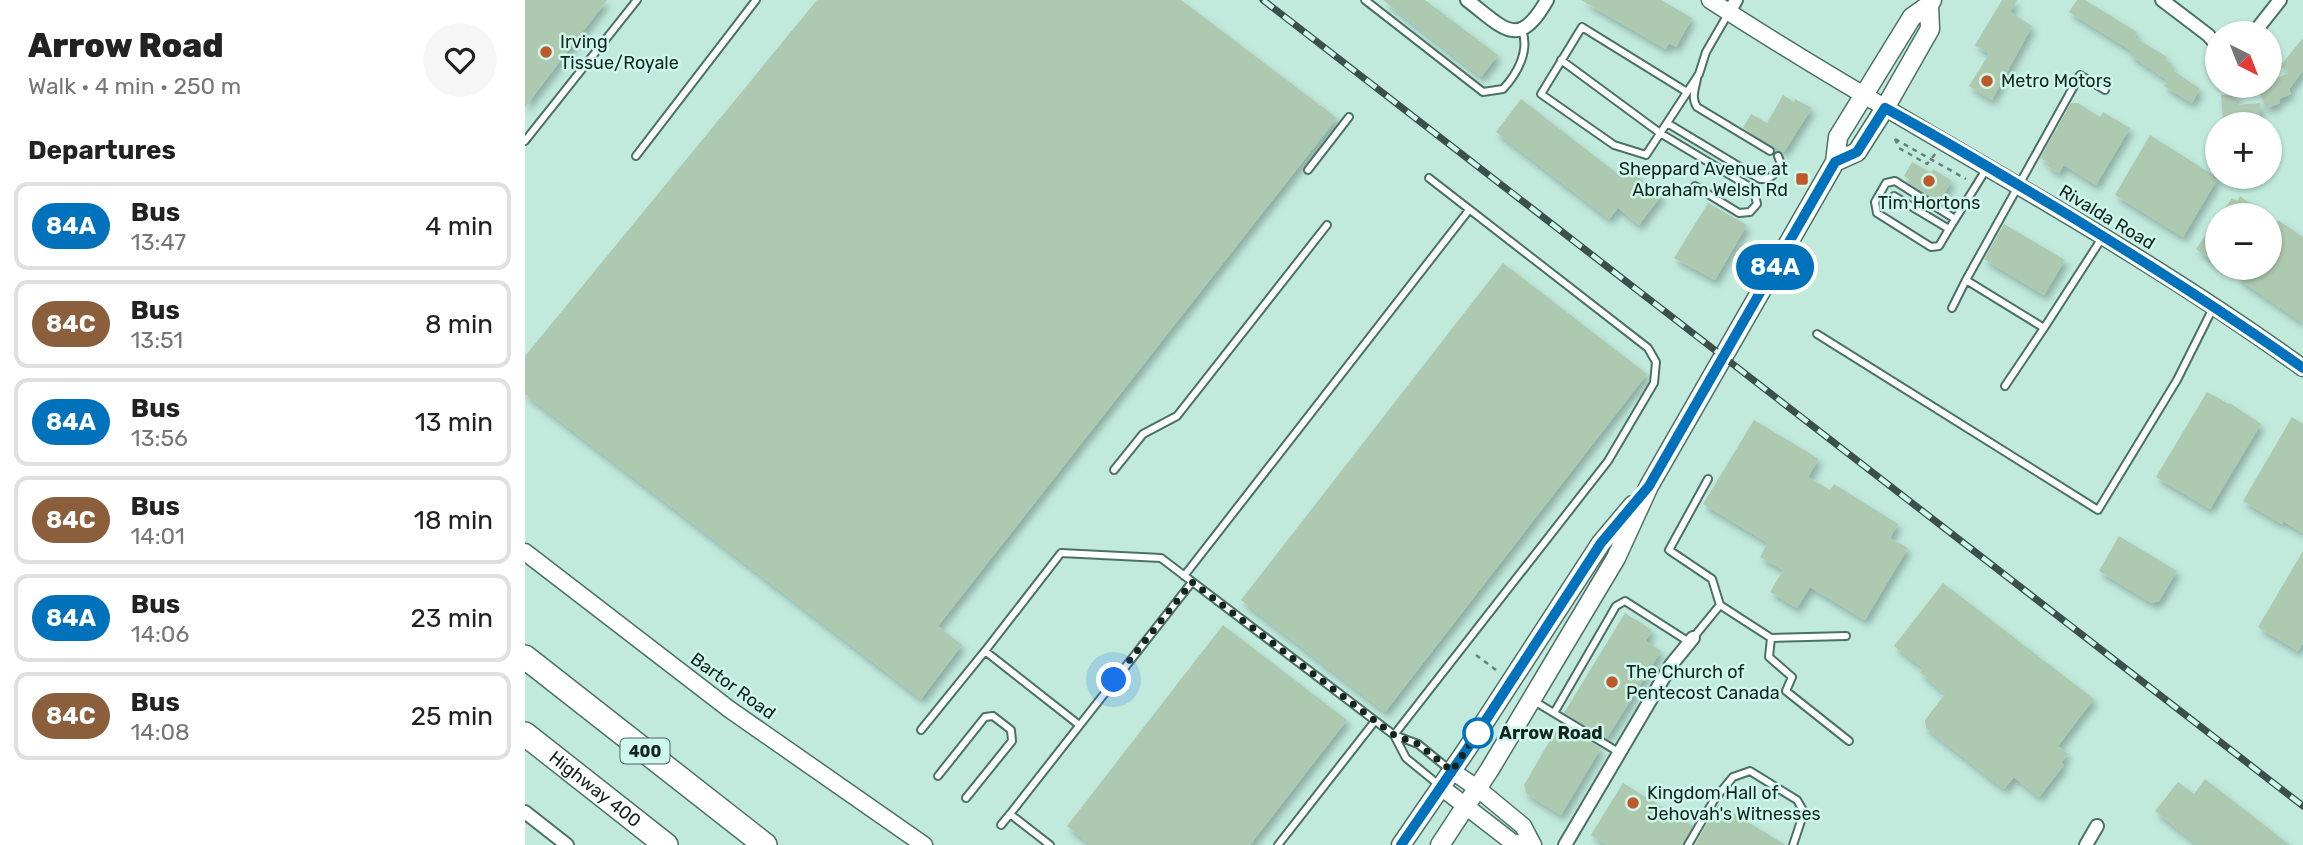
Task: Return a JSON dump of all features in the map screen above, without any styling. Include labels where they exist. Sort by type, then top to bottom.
[{"type":"highway","name":"400","points":[[525,657],[765,845]]},
{"type":"highway","name":"Highway 400","points":[[525,734],[666,845]]},
{"type":"main road","points":[[1440,845],[1616,558],[1649,486],[1835,162],[1838,137],[1912,17],[1931,3]]},
{"type":"main road","points":[[1835,162],[1857,152],[1885,108],[1930,29],[1931,3]]},
{"type":"main road","points":[[1401,845],[1601,543],[1649,486]]},
{"type":"street","points":[[1467,0],[1503,27],[1513,31],[1522,30],[1536,20],[1547,0]]},
{"type":"street","name":"Rivalda Road","points":[[1710,0],[1733,6],[1864,97],[2103,237],[2214,306],[2303,368]]},
{"type":"street","points":[[2162,0],[2205,33]]},
{"type":"street","points":[[2263,21],[2280,0]]},
{"type":"street","name":"Bartor Road","points":[[525,552],[729,709],[924,845]]},
{"type":"street","points":[[1565,845],[1671,665],[1691,640]]},
{"type":"street","points":[[1452,771],[1523,826],[1532,845]]},
{"type":"street","points":[[1441,787],[1512,842],[1525,845]]},
{"type":"street","points":[[525,812],[567,845]]},
{"type":"street","points":[[2086,845],[2097,825]]},
{"type":"lane","points":[[525,141],[637,0]]},
{"type":"lane","points":[[636,156],[756,0]]},
{"type":"lane","points":[[1365,0],[1483,92],[1503,89],[1516,73],[1526,39],[1522,30]]},
{"type":"lane","points":[[1733,6],[1706,52],[1694,94],[1697,107],[1770,151]]},
{"type":"lane","points":[[1687,92],[1582,27],[1541,94],[1614,145],[1646,155],[1699,74]]},
{"type":"lane","points":[[1561,60],[1660,133],[1750,187],[1754,191],[1757,204],[1750,212],[1739,213],[1695,186]]},
{"type":"lane","points":[[1952,308],[2080,75],[2105,90]]},
{"type":"lane","points":[[1308,170],[1349,117]]},
{"type":"lane","points":[[1667,123],[1760,178],[1766,179],[1774,175],[1781,164],[1778,156]]},
{"type":"lane","points":[[1955,219],[1895,181],[1886,183],[1875,202],[1877,213],[1931,247],[1939,246],[1987,167]]},
{"type":"lane","points":[[1394,735],[1608,461],[1650,390],[1657,369],[1650,350],[1429,178]]},
{"type":"lane","points":[[1894,195],[1949,229]]},
{"type":"lane","points":[[1184,576],[1469,210]]},
{"type":"lane","points":[[1114,470],[1143,434],[1177,416],[1327,225]]},
{"type":"lane","points":[[2005,386],[2103,237]]},
{"type":"lane","points":[[1966,280],[2044,328]]},
{"type":"lane","points":[[1817,334],[2098,510],[2176,380],[2214,306]]},
{"type":"lane","points":[[1708,479],[1669,550],[1712,579],[1720,605],[1771,638],[1846,636]]},
{"type":"lane","points":[[921,730],[1061,553],[1161,558],[1394,735],[1418,744],[1452,771]]},
{"type":"lane","points":[[1001,825],[1192,582]]},
{"type":"lane","points":[[1554,713],[1616,606],[1625,601],[1691,640],[1720,605]]},
{"type":"lane","points":[[1771,638],[1769,657],[1792,677],[1786,691],[1849,741]]},
{"type":"lane","points":[[985,651],[1078,724]]},
{"type":"lane","points":[[1531,699],[1620,753]]},
{"type":"lane","points":[[938,776],[985,717],[993,716],[1011,730],[1012,741],[967,798]]},
{"type":"lane","points":[[1278,845],[1375,721]]},
{"type":"lane","points":[[1394,735],[1406,758],[1441,787]]},
{"type":"lane","points":[[1688,845],[1714,800],[1733,777],[1750,771],[1797,800],[1804,812],[1793,845]]},
{"type":"lane","points":[[1010,814],[1050,845]]},
{"type":"path","points":[[1936,153],[1931,160],[1927,164],[1899,148],[1895,139],[1931,160],[1966,179]]},
{"type":"path","points":[[1476,655],[1503,675]]},
{"type":"building","name":"Irving Tissue/Royale","points":[[525,0],[607,0],[525,107]]},
{"type":"building","points":[[817,0],[1181,0],[1337,118],[938,626],[962,645],[921,699],[525,394],[525,356]]},
{"type":"building","points":[[1383,0],[1425,0],[1498,55],[1481,77]]},
{"type":"building","points":[[1581,0],[1661,0],[1692,18],[1676,47],[1669,43],[1666,49]]},
{"type":"building","points":[[2002,0],[2017,0],[2010,12],[2032,26],[1992,100],[1969,86],[1989,54],[1975,45]]},
{"type":"building","points":[[2077,0],[2085,0],[2137,32],[2134,37],[2167,57],[2165,60],[2172,64],[2170,68],[2200,89],[2192,103],[2164,86],[2167,80],[2130,55],[2132,51],[2069,12]]},
{"type":"building","points":[[2303,38],[2303,71],[2289,89],[2291,94],[2282,98],[2282,76],[2289,73],[2282,68],[2282,64]]},
{"type":"building","points":[[1783,95],[1812,108],[1784,152],[1743,128],[1751,114],[1767,123]]},
{"type":"building","points":[[2221,98],[2236,98],[2237,105],[2260,103],[2260,112],[2222,112]]},
{"type":"building","points":[[2262,98],[2281,98],[2280,103],[2266,108]]},
{"type":"building","points":[[1521,99],[1623,178],[1629,170],[1662,195],[1639,225],[1618,208],[1609,219],[1496,132]]},
{"type":"building","points":[[2071,103],[2078,103],[2100,117],[2103,112],[2130,128],[2096,185],[2064,165],[2059,173],[2040,158]]},
{"type":"building","points":[[2150,135],[2205,170],[2205,189],[2211,189],[2183,237],[2115,195]]},
{"type":"building","name":"Tim Hortons","points":[[1912,162],[1931,173],[1933,169],[1952,181],[1939,201],[1907,182],[1909,179],[1904,176]]},
{"type":"building","points":[[2240,196],[2250,203],[2228,203],[2232,198],[2237,201]]},
{"type":"building","points":[[1708,203],[1747,225],[1715,280],[1674,258]]},
{"type":"building","points":[[2282,223],[2303,237],[2303,323],[2240,280],[2282,280]]},
{"type":"building","points":[[2004,224],[2065,260],[2044,295],[1984,259]]},
{"type":"building","points":[[2205,236],[2205,255],[2196,249]]},
{"type":"building","points":[[1503,263],[1647,374],[1385,712],[1241,600]]},
{"type":"building","points":[[2207,392],[2230,403],[2261,424],[2210,509],[2156,477]]},
{"type":"building","points":[[2292,417],[2303,424],[2303,533],[2243,501]]},
{"type":"building","points":[[1754,420],[1819,459],[1808,477],[1830,490],[1834,484],[1898,524],[1890,538],[1908,548],[1865,620],[1810,587],[1797,608],[1770,592],[1783,570],[1760,557],[1768,543],[1703,504]]},
{"type":"building","points":[[2119,536],[2177,571],[2159,601],[2152,603],[2099,571]]},
{"type":"building","points":[[2303,551],[2303,643],[2298,651],[2258,627]]},
{"type":"building","points":[[1943,583],[2094,699],[2058,746],[2068,754],[2061,763],[2064,765],[2039,797],[2014,777],[2004,789],[1926,728],[1925,720],[1945,694],[1920,672],[1923,668],[1894,646]]},
{"type":"building","name":"The Church of Pentecost Canada","points":[[1625,613],[1652,630],[1646,641],[1661,651],[1607,738],[1564,713]]},
{"type":"building","points":[[1223,625],[1347,720],[1250,845],[1091,845],[1067,826]]},
{"type":"building","points":[[1560,723],[1601,748],[1561,815],[1527,794],[1524,785]]},
{"type":"building","points":[[2205,779],[2290,845],[2198,845],[2155,811],[2178,782],[2194,794]]},
{"type":"building","name":"Kingdom Hall of Jehovah's Witnesses","points":[[1623,783],[1693,826],[1682,845],[1607,845],[1591,835]]},
{"type":"building","points":[[1718,804],[1786,845],[1695,845]]},
{"type":"railway","points":[[1263,0],[2303,806]]},
{"type":"bus line","name":"84A","points":[[1401,845],[1601,543],[1649,486],[1835,162],[1857,152],[1885,108],[2159,271],[2303,368]]},
{"type":"place","name":"Irving Tissue/Royale","points":[[546,52]]},
{"type":"place","name":"Metro Motors","points":[[1987,81]]},
{"type":"place","name":"Sheppard Avenue at Abraham Welsh Rd","points":[[1802,179]]},
{"type":"place","name":"Tim Hortons","points":[[1929,181]]},
{"type":"place","name":"The Church of Pentecost Canada","points":[[1612,682]]},
{"type":"place","name":"Arrow Road","points":[[1478,733]]},
{"type":"place","name":"Kingdom Hall of Jehovah's Witnesses","points":[[1633,803]]},
{"type":"route","points":[[1114,680],[1192,582],[1394,735],[1418,744],[1452,771],[1482,726],[1478,733]]}]
